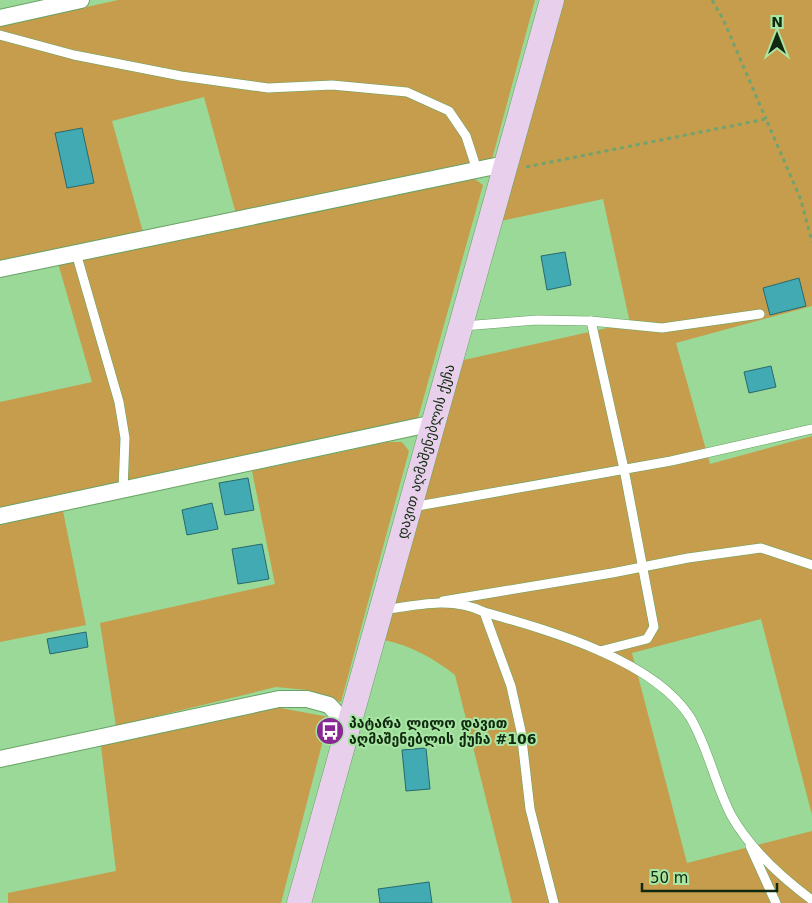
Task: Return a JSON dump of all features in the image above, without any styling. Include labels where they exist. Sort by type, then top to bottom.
[{"type":"street","points":[[0,18],[81,0]]},
{"type":"street","name":"დავით აღმაშენებლის ქუჩა","points":[[299,903],[552,0]]},
{"type":"street","points":[[0,269],[477,170],[504,168]]},
{"type":"street","points":[[0,516],[434,423]]},
{"type":"street","points":[[0,759],[279,699],[307,699],[329,705],[349,727]]},
{"type":"lane","points":[[0,35],[74,55],[181,76],[268,88],[332,85],[406,92],[448,111],[466,136],[477,170]]},
{"type":"lane","points":[[76,253],[119,402],[125,438],[123,490]]},
{"type":"lane","points":[[460,326],[537,320],[591,321],[662,328],[760,314]]},
{"type":"lane","points":[[591,321],[624,469],[654,627],[647,639],[600,651]]},
{"type":"lane","points":[[411,508],[624,469],[812,429]]},
{"type":"lane","points":[[381,610],[761,548],[812,565]]},
{"type":"lane","points":[[433,602],[473,607],[526,624],[600,651],[649,676],[671,694],[690,717],[731,814],[746,837],[769,863],[812,900]]},
{"type":"lane","points":[[484,612],[510,686],[521,731],[530,809],[554,903]]},
{"type":"lane","points":[[746,837],[776,903]]},
{"type":"path","points":[[712,0],[723,20],[801,200],[812,242]]},
{"type":"path","points":[[504,168],[766,118]]},
{"type":"shaded area","points":[[118,0],[535,0],[492,159],[236,214],[204,97],[112,121],[143,232],[0,261],[0,26]]},
{"type":"shaded area","points":[[560,0],[812,0],[812,306],[676,343],[710,464],[812,436],[812,815],[761,619],[632,653],[687,863],[812,831],[812,903],[512,903],[455,675],[422,653],[384,640],[459,361],[630,323],[603,199],[496,222]]},
{"type":"shaded area","points":[[472,177],[483,185],[418,418],[0,511],[0,402],[92,382],[58,263]]},
{"type":"shaded area","points":[[387,442],[402,442],[409,451],[341,702],[307,690],[276,687],[116,726],[100,623],[275,584],[252,471]]},
{"type":"shaded area","points":[[63,511],[86,625],[0,642],[0,523]]},
{"type":"shaded area","points":[[275,707],[329,717],[281,903],[8,903],[8,893],[116,871],[101,746]]},
{"type":"building","points":[[82,128],[94,183],[67,188],[55,133]]},
{"type":"building","points":[[565,252],[571,285],[547,290],[541,256]]},
{"type":"building","points":[[799,278],[806,306],[770,315],[763,288]]},
{"type":"building","points":[[771,366],[776,387],[749,393],[744,372]]},
{"type":"building","points":[[248,478],[254,510],[225,515],[219,483]]},
{"type":"building","points":[[212,503],[218,529],[187,535],[182,510]]},
{"type":"building","points":[[262,544],[269,579],[238,584],[232,549]]},
{"type":"building","points":[[86,632],[88,647],[50,654],[47,639]]},
{"type":"building","points":[[426,748],[430,789],[406,791],[402,750]]},
{"type":"building","points":[[429,882],[432,903],[380,903],[378,889]]},
{"type":"place","name":"პატარა ლილო დავით აღმაშენებლის ქუჩა #106","points":[[330,731]]}]
